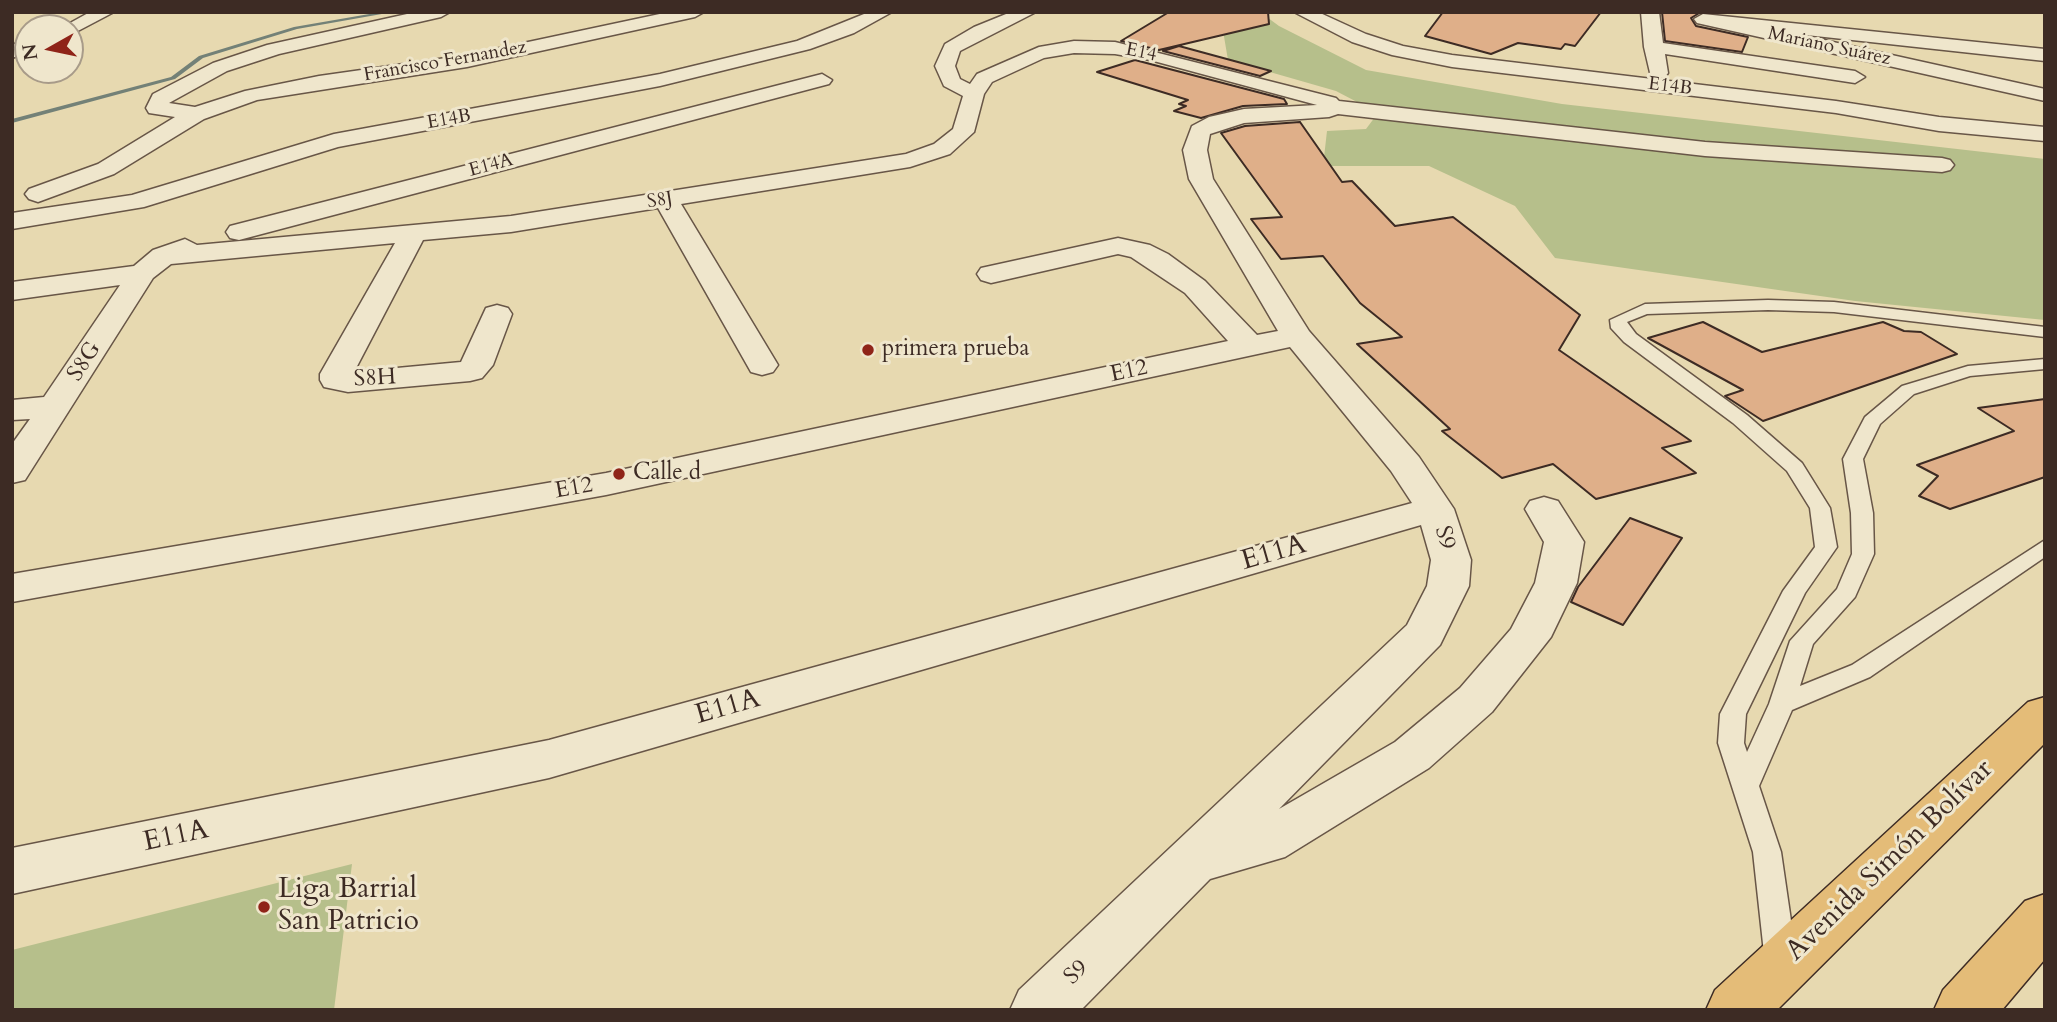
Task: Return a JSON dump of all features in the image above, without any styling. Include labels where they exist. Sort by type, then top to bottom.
[{"type":"highway","name":"Avenida Simón Bolívar","points":[[1737,1010],[1781,964],[2045,714]]},
{"type":"highway","points":[[1964,1010],[2045,918]]},
{"type":"street","points":[[84,22],[105,12]]},
{"type":"street","name":"Francisco Fernandez","points":[[196,114],[157,108],[160,98],[220,67],[274,49],[442,12]]},
{"type":"street","name":"Francisco Fernandez","points":[[38,194],[106,169],[196,114],[265,93],[479,58],[695,12]]},
{"type":"street","name":"E14B","points":[[12,221],[135,202],[334,141],[660,80],[803,45],[848,29],[883,12]]},
{"type":"street","points":[[974,94],[951,82],[945,66],[952,47],[980,31],[1027,12]]},
{"type":"street","name":"E14B","points":[[1303,12],[1359,38],[1399,51],[1543,74],[1661,85],[1939,124],[2045,134]]},
{"type":"street","points":[[1646,14],[1661,85]]},
{"type":"street","name":"Mariano Suárez","points":[[2045,55],[1703,19],[2045,95]]},
{"type":"street","points":[[1946,26],[2045,48]]},
{"type":"street","name":"E14","points":[[974,94],[984,78],[1010,64],[1039,53],[1074,47],[1115,48],[1152,55],[1325,102]]},
{"type":"street","name":"Mariano Suárez","points":[[1653,47],[2045,101]]},
{"type":"street","name":"E14A","points":[[152,265],[191,244],[822,80]]},
{"type":"street","name":"S8J","points":[[152,265],[412,236],[666,200],[910,160],[942,149],[963,132],[974,94]]},
{"type":"street","points":[[1325,102],[1705,149],[1942,165]]},
{"type":"street","name":"S9","points":[[1040,1010],[1424,634],[1448,586],[1451,560],[1435,509],[1406,465],[1297,336],[1201,179],[1195,150],[1200,131],[1217,122],[1244,116],[1314,113],[1325,102]]},
{"type":"street","points":[[666,200],[762,365]]},
{"type":"street","name":"S8H","points":[[412,236],[336,374],[336,380],[348,382],[470,371],[477,365],[497,314]]},
{"type":"street","points":[[992,274],[1118,246],[1140,251],[1158,260],[1195,287],[1250,346]]},
{"type":"street","points":[[12,290],[152,265]]},
{"type":"street","name":"S8G","points":[[12,472],[152,265]]},
{"type":"street","name":"E12","points":[[12,588],[606,484],[1297,336]]},
{"type":"street","points":[[12,410],[56,406]]},
{"type":"street","name":"E11A","points":[[12,871],[549,759],[1435,509]]},
{"type":"street","points":[[1192,861],[1266,842],[1412,755],[1476,700],[1529,637],[1556,583],[1564,542],[1544,509]]},
{"type":"lane","points":[[1781,964],[1767,852],[1746,784],[1735,764],[1731,743],[1733,714],[1794,592],[1826,547],[1821,508],[1795,467],[1740,419],[1630,338],[1619,328],[1618,320],[1645,309],[1781,305],[1834,307],[2045,332]]},
{"type":"lane","points":[[1746,784],[1782,704],[1802,641],[1847,592],[1863,554],[1862,513],[1853,459],[1872,421],[1908,390],[1968,371],[2045,364]]},
{"type":"lane","points":[[1782,704],[1861,671],[2045,547]]},
{"type":"green space","points":[[1260,12],[1279,26],[1366,70],[1562,104],[2045,159],[2045,320],[1855,301],[1555,258],[1515,206],[1429,166],[1323,166],[1327,131],[1366,129],[1378,113],[1336,91],[1228,60],[1221,19]]},
{"type":"green space","name":"Liga Barrial San Patricio","points":[[352,864],[334,1010],[12,1010],[12,950]]},
{"type":"building","points":[[1169,12],[1268,12],[1269,24],[1159,50],[1121,41]]},
{"type":"building","points":[[1443,12],[1601,12],[1575,46],[1565,44],[1561,49],[1518,43],[1491,54],[1425,36]]},
{"type":"building","points":[[1662,12],[1701,12],[1691,18],[1696,26],[1748,37],[1742,52],[1665,41]]},
{"type":"building","points":[[1179,46],[1271,71],[1260,76],[1163,51]]},
{"type":"building","points":[[1135,60],[1284,99],[1287,104],[1243,106],[1201,118],[1174,111],[1186,106],[1179,104],[1188,100],[1097,72]]},
{"type":"building","points":[[1300,122],[1342,182],[1352,181],[1395,226],[1453,217],[1580,315],[1559,350],[1691,441],[1662,448],[1696,473],[1596,499],[1553,464],[1502,478],[1442,431],[1450,429],[1357,344],[1402,337],[1360,303],[1323,256],[1281,259],[1251,219],[1282,217],[1221,133],[1245,126]]},
{"type":"building","points":[[1703,322],[1762,352],[1883,322],[1904,331],[1921,332],[1957,354],[1763,421],[1725,396],[1743,390],[1648,338]]},
{"type":"building","points":[[2045,399],[2045,477],[1950,509],[1919,496],[1938,476],[1917,465],[2014,431],[1978,408]]},
{"type":"building","points":[[1630,518],[1682,538],[1623,625],[1571,602],[1578,587]]},
{"type":"waterway","points":[[12,121],[173,78],[201,57],[296,28],[391,12]]},
{"type":"place","name":"primera prueba","points":[[868,350]]},
{"type":"place","name":"Calle d","points":[[619,474]]},
{"type":"place","name":"Liga Barrial San Patricio","points":[[264,907]]}]
